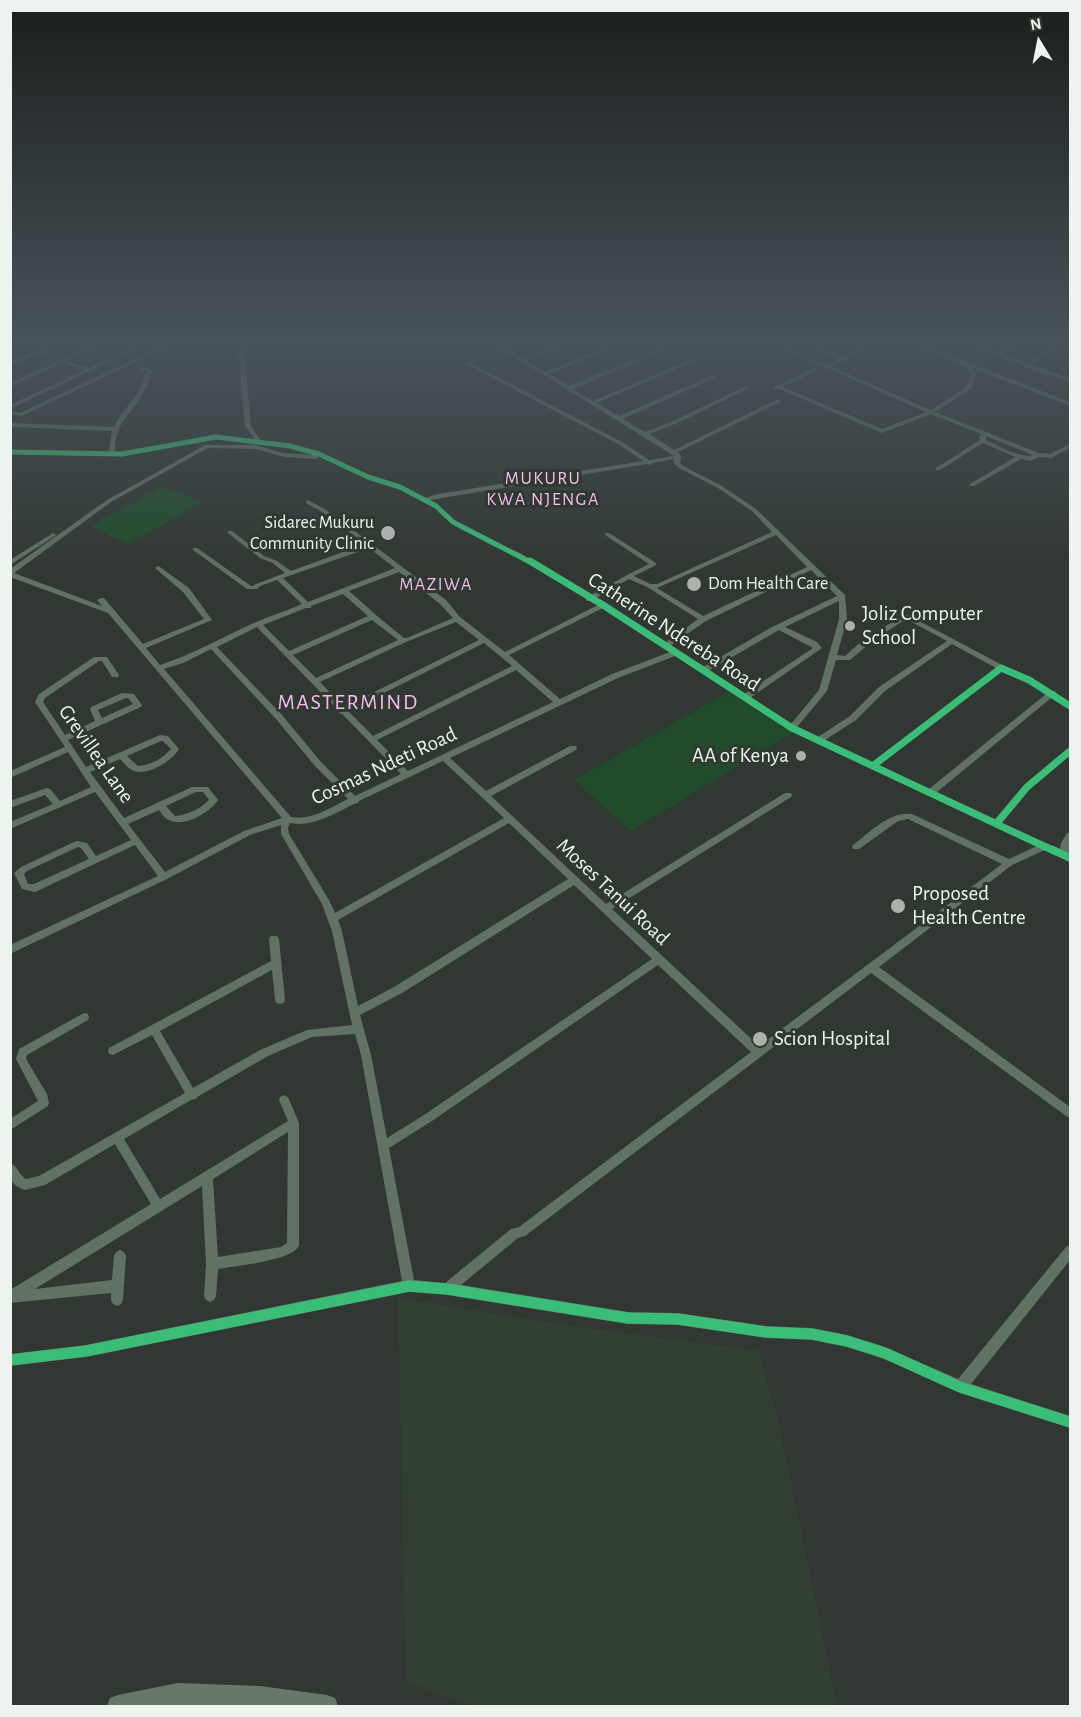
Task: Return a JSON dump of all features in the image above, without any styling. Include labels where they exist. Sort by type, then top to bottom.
[{"type":"highway","points":[[118,1707],[178,1694],[260,1697],[327,1707]]},
{"type":"street","points":[[112,454],[111,443],[120,420]]},
{"type":"street","points":[[247,420],[248,426],[260,443]]},
{"type":"street","points":[[575,420],[637,453],[650,463]]},
{"type":"street","points":[[620,420],[676,454],[681,467],[737,497],[754,510],[842,597],[843,619],[829,673],[819,699],[792,728]]},
{"type":"street","points":[[644,434],[679,420]]},
{"type":"street","points":[[424,500],[567,474],[650,463],[676,454],[741,420]]},
{"type":"street","points":[[852,420],[878,431],[891,429],[912,420]]},
{"type":"street","points":[[948,420],[1020,457],[1030,459],[1038,455]]},
{"type":"street","points":[[10,425],[116,429]]},
{"type":"street","name":"Catherine Ndereba Road","points":[[10,452],[112,454],[142,452],[207,437],[218,437],[290,446],[324,457],[368,477],[400,488],[436,506],[453,522],[491,543],[518,554],[589,599],[603,605],[792,728],[1067,857]]},
{"type":"street","points":[[10,563],[82,515],[218,437]]},
{"type":"street","points":[[984,437],[1038,455],[1052,456],[1071,446]]},
{"type":"street","points":[[938,469],[984,437]]},
{"type":"street","points":[[10,574],[109,501],[207,446],[252,447],[284,455],[324,457]]},
{"type":"street","points":[[972,485],[1020,457]]},
{"type":"street","points":[[308,502],[370,545],[443,602],[456,619],[504,655],[560,703]]},
{"type":"street","points":[[230,532],[262,557],[275,562],[291,574]]},
{"type":"street","points":[[650,586],[658,586],[775,533]]},
{"type":"street","points":[[589,599],[654,564],[607,534]]},
{"type":"street","points":[[195,549],[249,588],[255,588],[370,545]]},
{"type":"street","points":[[665,646],[704,619],[812,567]]},
{"type":"street","points":[[141,648],[208,620],[186,590],[158,568]]},
{"type":"street","points":[[158,668],[180,661],[211,645],[250,630],[258,624],[400,569]]},
{"type":"street","points":[[10,574],[109,611]]},
{"type":"street","points":[[629,576],[704,619]]},
{"type":"street","points":[[280,579],[308,606]]},
{"type":"street","points":[[344,590],[398,638],[405,640]]},
{"type":"street","points":[[702,671],[779,627],[842,597]]},
{"type":"street","points":[[101,600],[288,819],[284,827],[285,834],[332,919],[366,1055],[409,1286]]},
{"type":"street","points":[[504,655],[603,605]]},
{"type":"street","points":[[832,657],[847,658],[867,641],[906,616],[1052,693],[1071,706]]},
{"type":"street","points":[[289,654],[373,617]]},
{"type":"street","points":[[315,681],[456,619]]},
{"type":"street","points":[[258,624],[407,775]]},
{"type":"street","points":[[744,698],[818,648],[779,627]]},
{"type":"street","points":[[819,740],[853,717],[888,684],[952,640]]},
{"type":"street","points":[[342,711],[483,641]]},
{"type":"street","points":[[211,645],[279,717],[318,764],[355,801]]},
{"type":"street","name":"Cosmas Ndeti Road","points":[[10,950],[164,877],[247,832],[288,819],[296,821],[314,819],[615,676],[675,652]]},
{"type":"street","name":"Grevillea Lane","points":[[115,675],[104,659],[97,659],[40,698],[39,702],[96,788],[164,877]]},
{"type":"street","points":[[371,740],[517,666]]},
{"type":"street","points":[[874,765],[1001,668]]},
{"type":"street","points":[[931,792],[1052,693]]},
{"type":"street","points":[[63,739],[136,706],[137,702],[127,695],[94,709],[100,722]]},
{"type":"street","points":[[86,770],[160,738],[165,738],[175,749],[172,755],[141,769],[135,768],[122,756]]},
{"type":"street","points":[[10,775],[70,748]]},
{"type":"street","points":[[484,796],[573,748]]},
{"type":"street","points":[[996,823],[1027,787],[1071,751]]},
{"type":"street","name":"Moses Tanui Road","points":[[444,758],[758,1052]]},
{"type":"street","points":[[10,826],[96,788]]},
{"type":"street","points":[[122,823],[199,788],[205,789],[214,800],[211,805],[179,819],[170,817],[160,806]]},
{"type":"street","points":[[10,805],[47,790],[59,805]]},
{"type":"street","points":[[605,909],[788,795]]},
{"type":"street","points":[[856,847],[896,818],[909,816],[1009,863]]},
{"type":"street","points":[[332,919],[509,819]]},
{"type":"street","points":[[1067,857],[1065,843],[1071,835]]},
{"type":"street","points":[[94,860],[84,845],[77,844],[24,869],[19,873],[20,878],[25,887],[35,888],[136,841]]},
{"type":"street","points":[[447,1289],[515,1233],[521,1232],[680,1113],[1009,863],[1046,846]]},
{"type":"street","points":[[354,1012],[398,990],[574,880]]},
{"type":"street","points":[[274,939],[280,1000]]},
{"type":"street","points":[[383,1146],[428,1118],[659,959]]},
{"type":"street","points":[[113,1051],[277,963]]},
{"type":"street","points":[[871,967],[1071,1113]]},
{"type":"street","points":[[10,1125],[44,1103],[43,1096],[21,1059],[23,1052],[84,1017]]},
{"type":"street","points":[[154,1029],[192,1096]]},
{"type":"street","points":[[10,1168],[21,1183],[34,1184],[118,1139],[264,1053],[311,1033],[358,1029]]},
{"type":"street","points":[[212,1264],[283,1252],[293,1246],[294,1123],[284,1100]]},
{"type":"street","points":[[10,1297],[87,1252],[207,1175],[294,1123]]},
{"type":"street","points":[[118,1139],[158,1206]]},
{"type":"street","points":[[207,1175],[212,1264],[210,1296]]},
{"type":"street","points":[[960,1387],[1071,1251]]},
{"type":"street","points":[[117,1300],[120,1256]]},
{"type":"street","points":[[10,1297],[117,1286]]},
{"type":"street","points":[[10,1360],[86,1351],[409,1286],[447,1289],[628,1318],[678,1319],[766,1332],[812,1334],[847,1341],[885,1353],[960,1387],[1071,1422]]},
{"type":"shaded area","points":[[398,1298],[564,1325],[759,1351],[780,1429],[837,1706],[473,1706],[406,1682]]},
{"type":"green space","points":[[163,486],[202,503],[127,544],[91,526]]},
{"type":"green space","points":[[728,692],[794,732],[631,831],[574,780]]},
{"type":"cycle path","points":[[10,452],[122,454],[216,437],[290,446],[319,454],[368,477],[400,487],[436,506],[453,522],[491,543],[518,554],[603,605],[792,728],[1070,858]]},
{"type":"cycle path","points":[[874,765],[1001,668],[1029,680],[1070,706]]},
{"type":"cycle path","points":[[997,823],[1027,787],[1070,751]]},
{"type":"cycle path","points":[[10,1360],[86,1351],[409,1286],[447,1289],[628,1318],[678,1319],[766,1332],[812,1334],[847,1341],[885,1353],[960,1387],[1070,1422]]},
{"type":"place","name":"Sidarec Mukuru Community Clinic","points":[[388,533]]},
{"type":"place","name":"Dom Health Care","points":[[694,584]]},
{"type":"place","name":"Joliz Computer School","points":[[850,626]]},
{"type":"place","name":"AA of Kenya","points":[[801,756]]},
{"type":"place","name":"Proposed Health Centre","points":[[898,906]]},
{"type":"place","name":"Scion Hospital","points":[[760,1039]]},
{"type":"district","name":"MUKURU KWA NJENGA","points":[[543,489]]},
{"type":"district","name":"MAZIWA","points":[[436,585]]},
{"type":"district","name":"MASTERMIND","points":[[348,702]]}]
